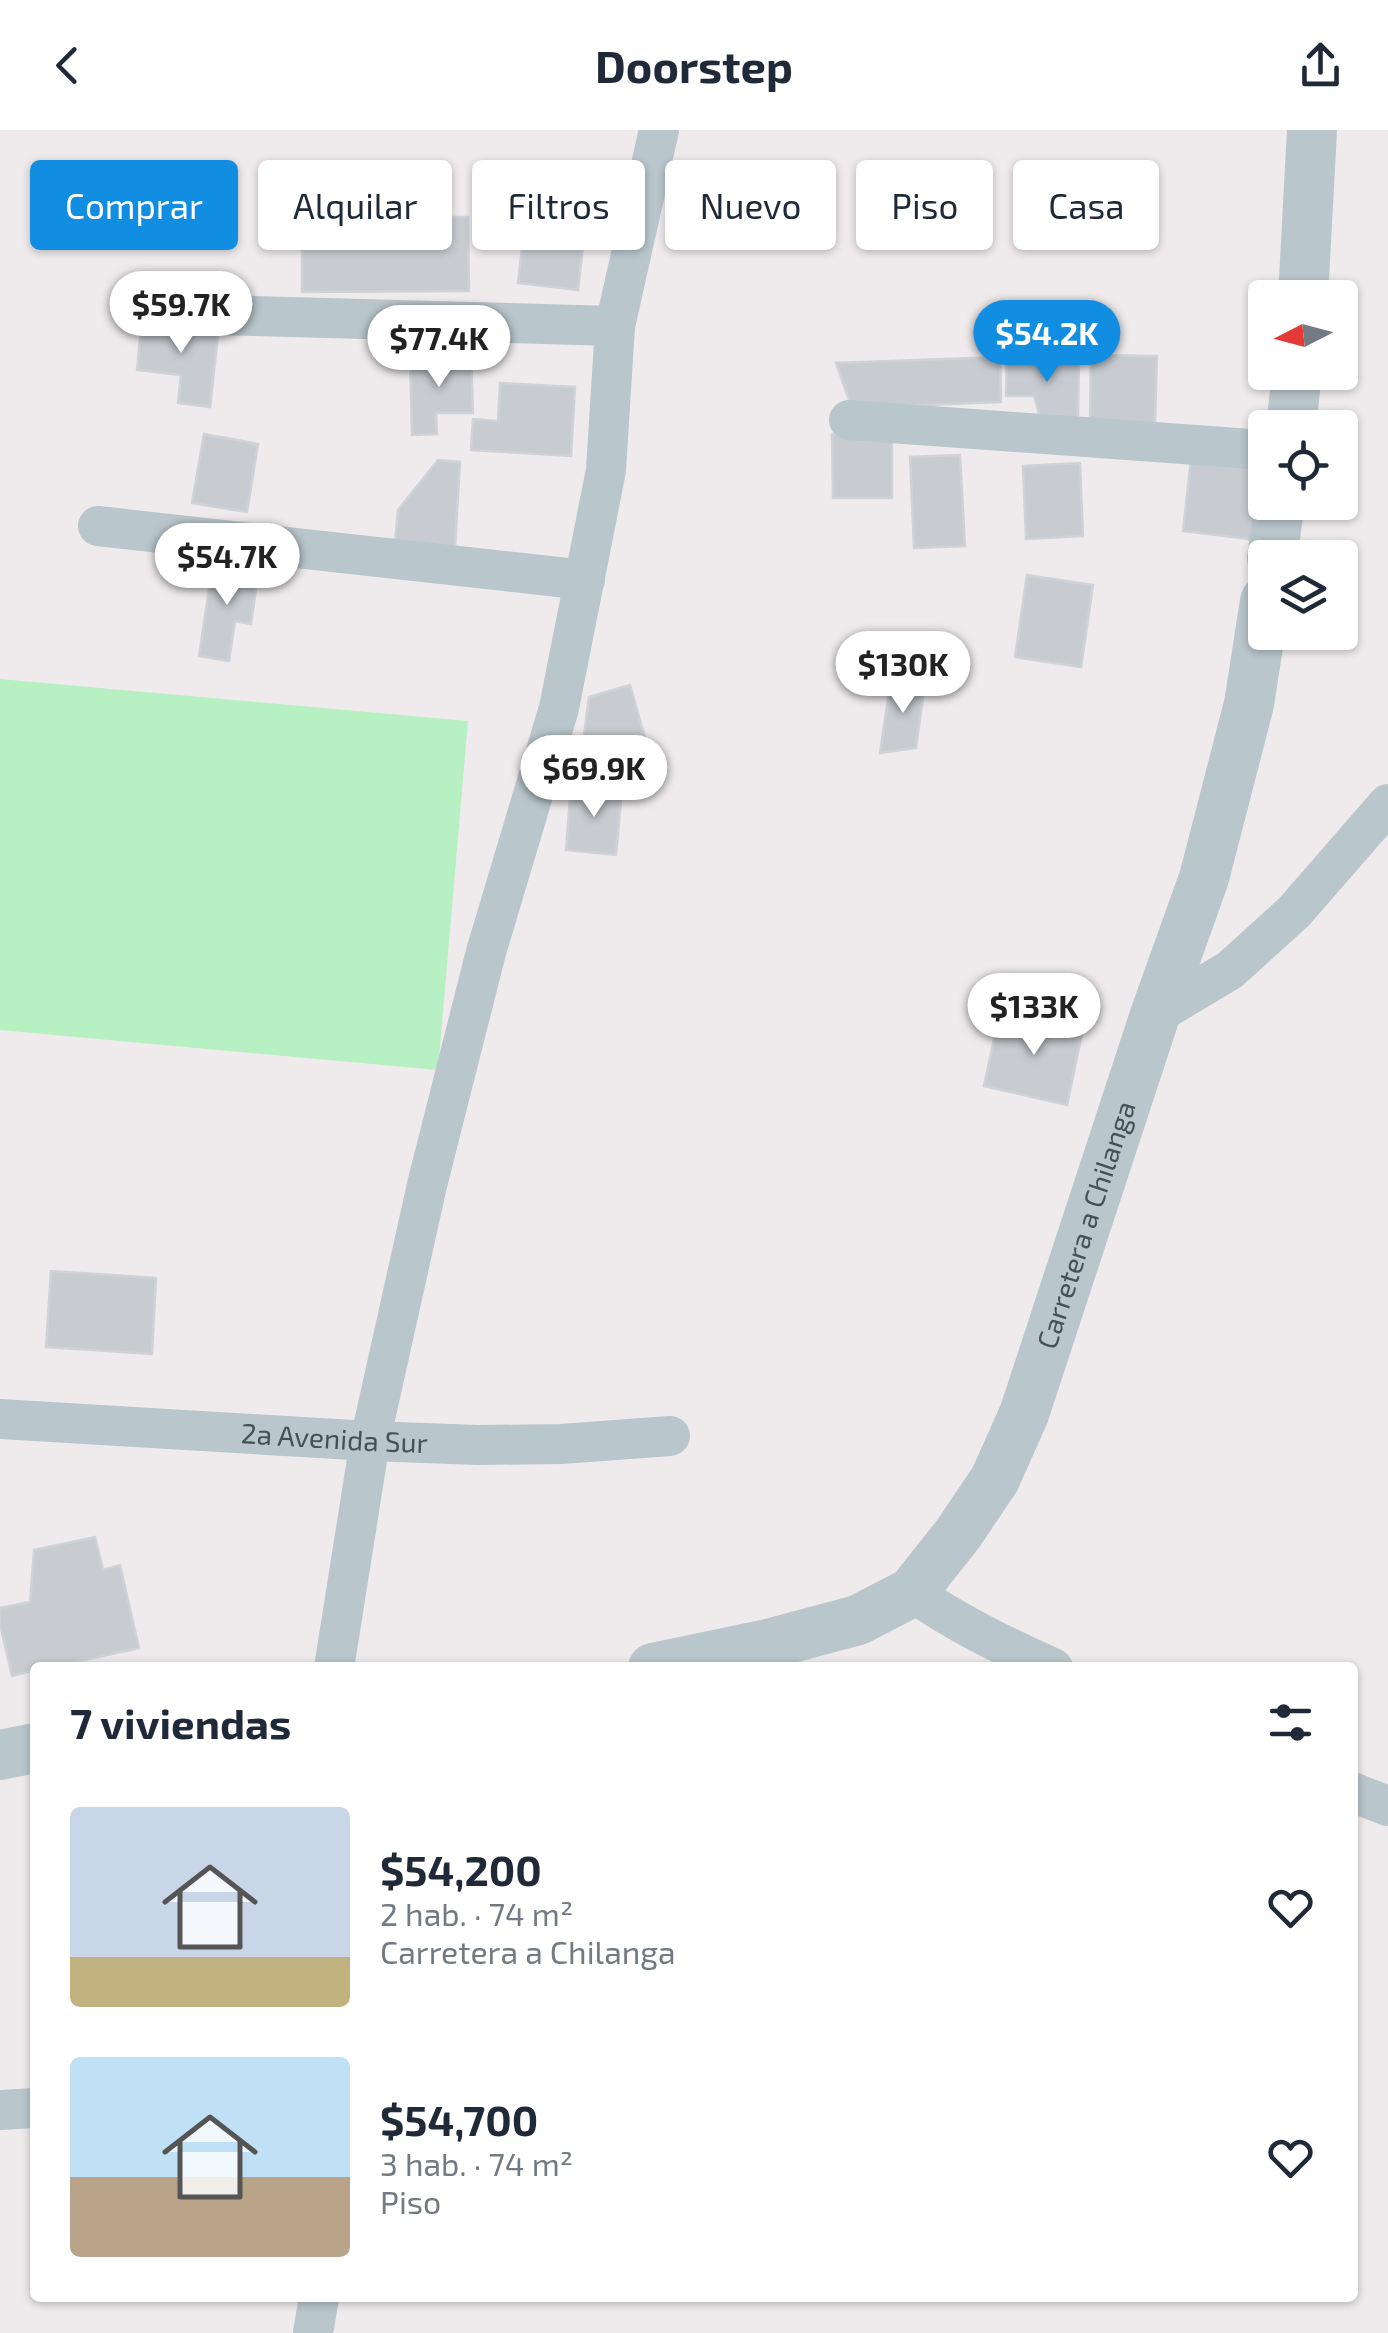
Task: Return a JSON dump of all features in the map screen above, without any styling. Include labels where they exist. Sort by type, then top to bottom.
[{"type":"street","points":[[335,1662],[370,1441],[454,1074],[558,708],[586,580],[606,470],[615,326],[659,130]]},
{"type":"street","points":[[1304,280],[1312,130]]},
{"type":"street","points":[[216,315],[615,326]]},
{"type":"street","points":[[849,420],[1248,449]]},
{"type":"street","points":[[98,526],[586,580]]},
{"type":"street","name":"Carretera a Chilanga","points":[[912,1592],[995,1479],[1024,1414],[1208,861],[1249,704],[1257,650]]},
{"type":"street","points":[[1156,1015],[1230,970],[1294,912],[1388,804]]},
{"type":"street","name":"2a Avenida Sur","points":[[0,1419],[370,1441],[511,1444],[670,1436]]},
{"type":"street","points":[[682,1662],[858,1620],[912,1592],[948,1617],[1040,1662]]},
{"type":"street","points":[[0,1755],[30,1749]]},
{"type":"street","points":[[1358,1794],[1388,1806]]},
{"type":"street","points":[[0,2110],[30,2108]]},
{"type":"street","points":[[313,2333],[318,2302]]},
{"type":"green space","points":[[0,679],[468,721],[438,1070],[0,1030]]},
{"type":"building","points":[[452,217],[468,217],[469,291],[302,292],[302,250],[452,250]]},
{"type":"building","points":[[522,250],[583,250],[578,290],[518,283]]},
{"type":"building","points":[[142,318],[219,326],[210,407],[178,403],[181,375],[137,370]]},
{"type":"building","points":[[1007,355],[1079,356],[1078,425],[1042,424],[1034,396],[1006,396]]},
{"type":"building","points":[[1091,355],[1157,356],[1155,423],[1090,422]]},
{"type":"building","points":[[471,356],[473,413],[436,413],[437,434],[412,435],[410,358]]},
{"type":"building","points":[[1000,357],[1001,402],[852,408],[836,363]]},
{"type":"building","points":[[500,383],[575,387],[571,456],[471,450],[473,419],[498,421]]},
{"type":"building","points":[[204,434],[258,444],[247,512],[192,503]]},
{"type":"building","points":[[832,434],[892,434],[892,498],[833,498]]},
{"type":"building","points":[[960,455],[965,546],[914,548],[910,457]]},
{"type":"building","points":[[1191,459],[1248,465],[1248,520],[1259,520],[1257,540],[1183,531]]},
{"type":"building","points":[[438,460],[460,462],[455,547],[395,543],[398,510]]},
{"type":"building","points":[[1080,463],[1083,536],[1026,539],[1023,466]]},
{"type":"building","points":[[213,563],[259,569],[251,624],[235,621],[229,661],[199,656]]},
{"type":"building","points":[[1027,575],[1093,585],[1081,667],[1015,657]]},
{"type":"building","points":[[891,678],[925,683],[916,748],[880,753]]},
{"type":"building","points":[[630,685],[645,738],[627,744],[620,757],[582,751],[589,697]]},
{"type":"building","points":[[571,785],[622,789],[616,855],[566,850]]},
{"type":"building","points":[[1000,1011],[1083,1029],[1067,1105],[984,1086]]},
{"type":"building","points":[[51,1271],[156,1278],[152,1354],[46,1347]]},
{"type":"building","points":[[95,1537],[103,1570],[120,1565],[139,1648],[76,1662],[30,1662],[30,1671],[12,1676],[0,1608],[30,1602],[34,1550]]}]
